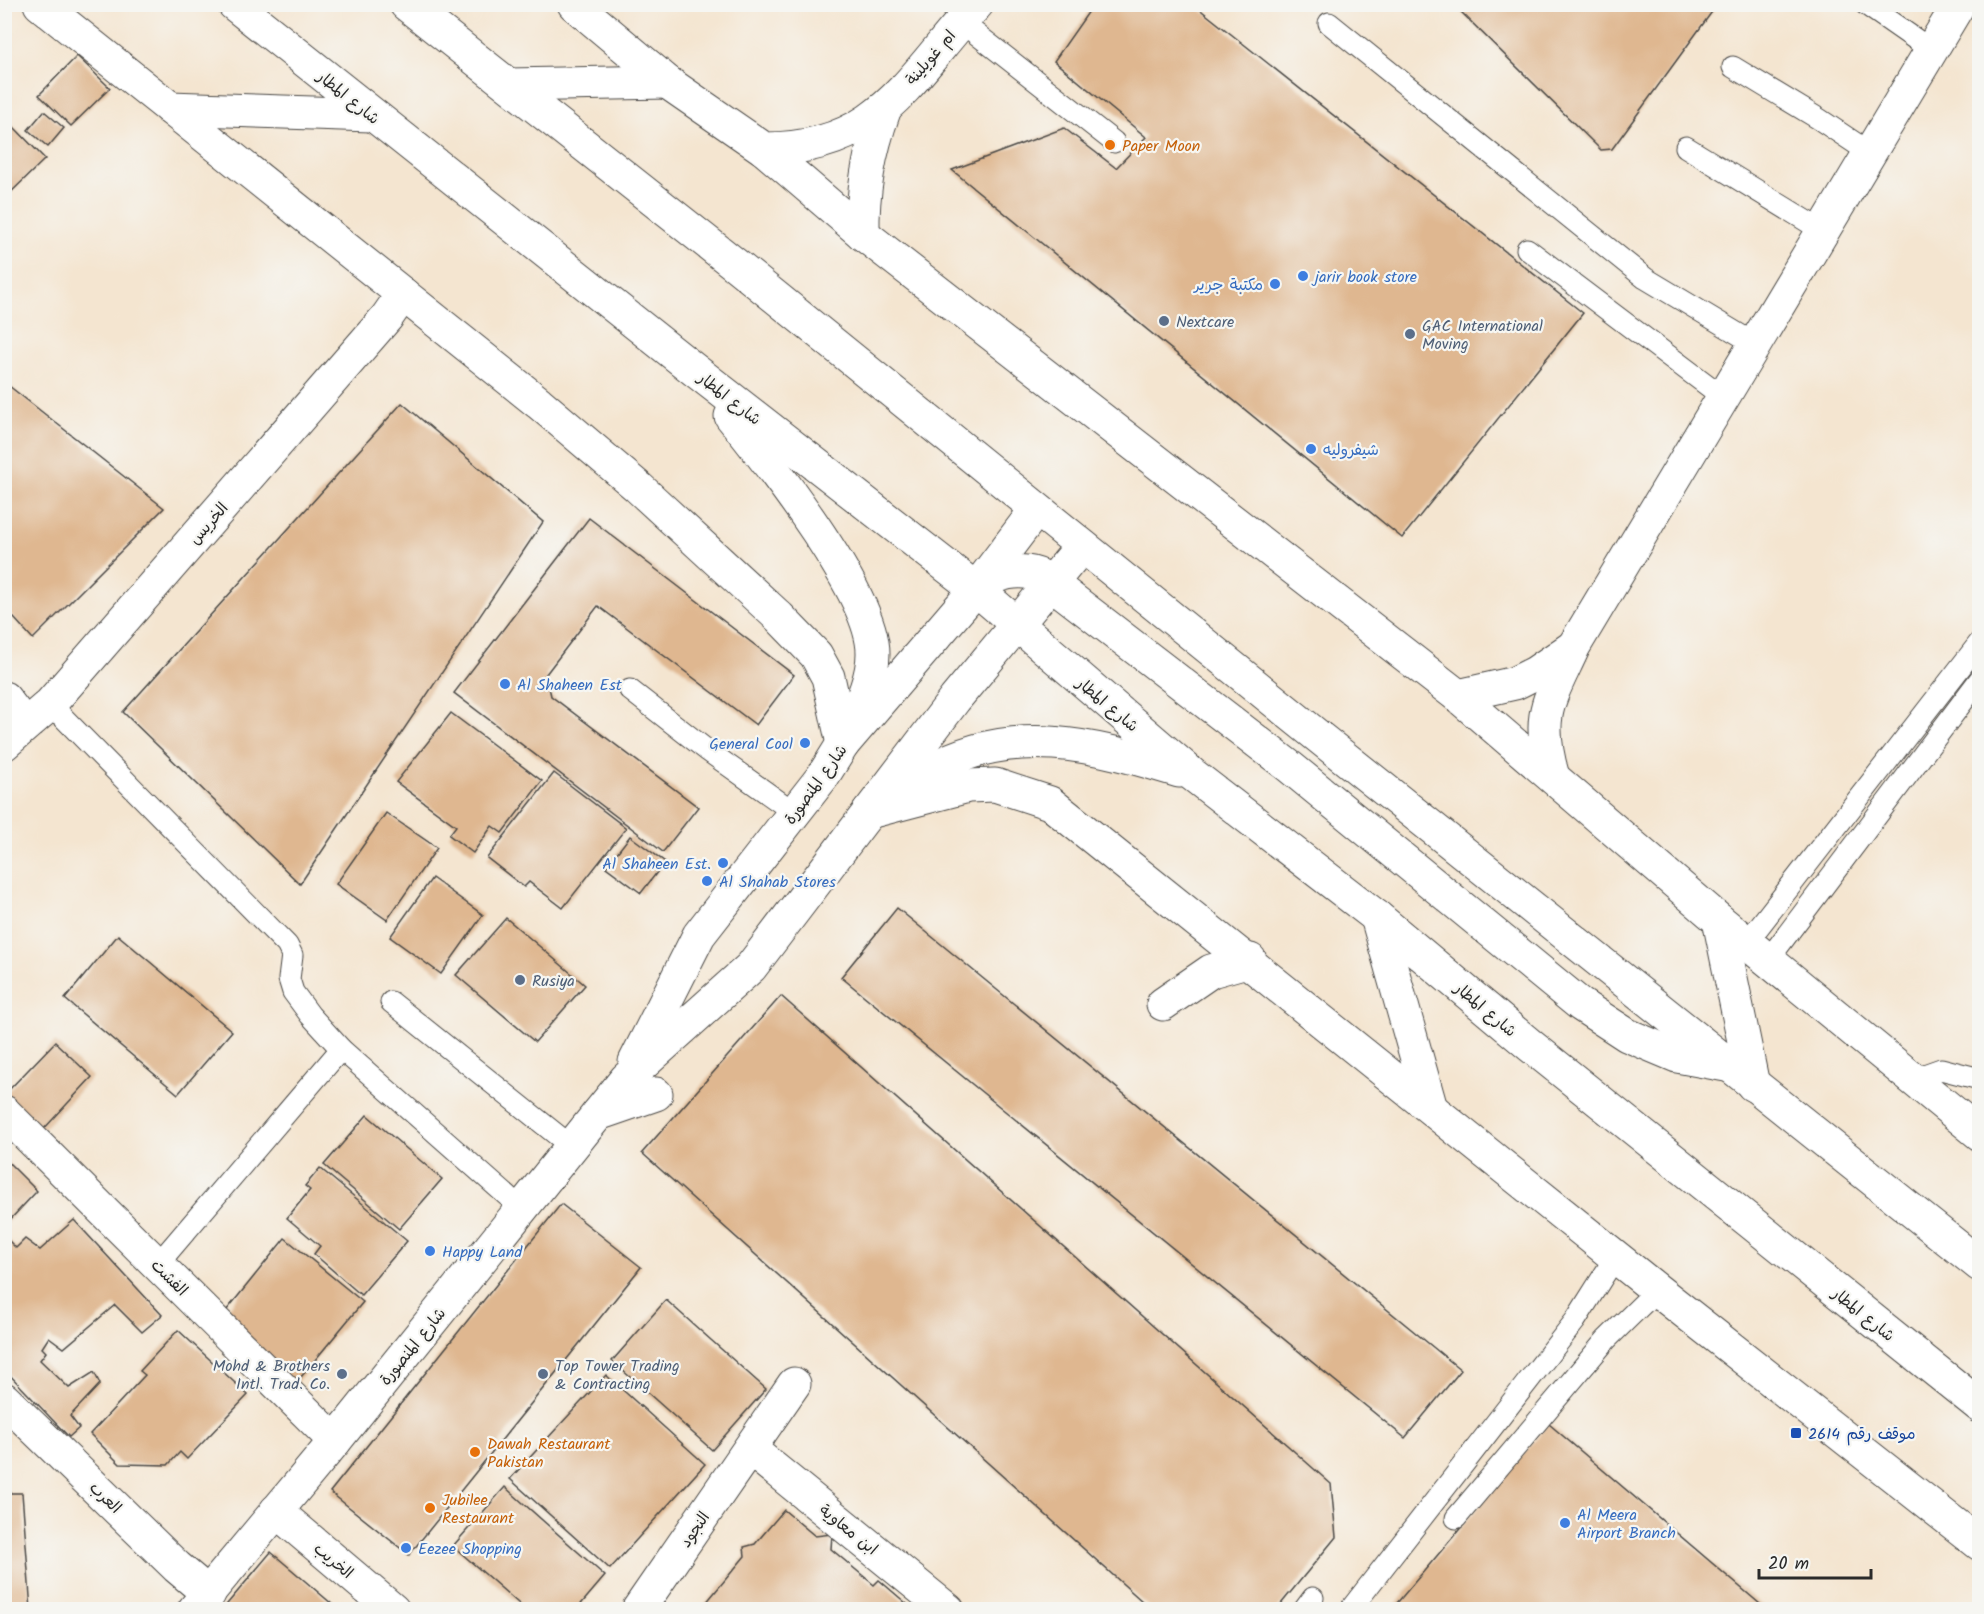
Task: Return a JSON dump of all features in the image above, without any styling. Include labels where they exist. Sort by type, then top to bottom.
[{"type":"main road","points":[[40,4],[539,403],[638,487],[807,644],[828,677],[843,744]]},
{"type":"main road","name":"شارع المطار","points":[[234,4],[371,115],[976,589],[1193,775],[1377,917],[1531,1046],[1980,1406]]},
{"type":"main road","points":[[406,4],[1980,1265]]},
{"type":"main road","points":[[574,4],[667,82],[764,149],[863,234],[1458,696],[1719,920],[1980,1134]]},
{"type":"main road","points":[[1552,777],[1544,726],[1550,694],[1574,646],[1959,4]]},
{"type":"main road","name":"ام غويلينة","points":[[764,149],[815,145],[840,138],[884,111],[969,13]]},
{"type":"main road","points":[[508,85],[667,82]]},
{"type":"main road","points":[[170,108],[371,115]]},
{"type":"main road","name":"ام غويلينة","points":[[863,234],[868,160],[884,111]]},
{"type":"main road","name":"الخريس","points":[[14,734],[50,704],[387,317],[403,294]]},
{"type":"main road","points":[[692,368],[773,466],[861,604],[873,640],[872,674],[843,744]]},
{"type":"main road","name":"شارع المنصورة","points":[[626,1079],[699,935],[795,813],[843,744],[976,589],[1036,510]]},
{"type":"main road","name":"شارع المنصورة","points":[[201,1602],[336,1441],[626,1079],[751,967],[955,699],[1082,546]]},
{"type":"main road","points":[[976,589],[992,578],[1013,572],[1034,573],[1290,767],[1581,1005],[1626,1035],[1677,1056],[1742,1076]]},
{"type":"main road","points":[[1458,696],[1515,683],[1535,673],[1574,646]]},
{"type":"main road","points":[[4,698],[14,734]]},
{"type":"main road","points":[[869,812],[929,770],[950,760],[1025,742],[1061,742],[1090,747],[1193,775]]},
{"type":"main road","points":[[869,812],[968,786],[995,785],[1050,803],[1250,960],[1657,1290],[1980,1544]]},
{"type":"main road","points":[[1377,917],[1430,1105]]},
{"type":"main road","points":[[1719,920],[1742,1076]]},
{"type":"main road","points":[[1163,1004],[1211,971],[1250,960]]},
{"type":"main road","points":[[598,1114],[656,1094]]},
{"type":"main road","name":"الفشت","points":[[4,1112],[336,1441]]},
{"type":"main road","name":"النجود","points":[[639,1610],[794,1384]]},
{"type":"main road","name":"العرب","points":[[4,1399],[177,1567],[201,1602]]},
{"type":"main road","name":"ابن معاوية","points":[[750,1449],[948,1610]]},
{"type":"main road","name":"الخريب","points":[[276,1511],[393,1610]]},
{"type":"lane","points":[[1864,4],[1931,50]]},
{"type":"lane","points":[[969,13],[1114,141]]},
{"type":"lane","points":[[1329,23],[1645,278],[1755,344]]},
{"type":"lane","points":[[1733,67],[1820,119],[1870,153]]},
{"type":"lane","points":[[1686,147],[1823,231]]},
{"type":"lane","points":[[1527,249],[1723,397]]},
{"type":"lane","points":[[1757,951],[1980,642]]},
{"type":"lane","points":[[1757,951],[1980,679]]},
{"type":"lane","points":[[630,690],[708,751],[795,813]]},
{"type":"lane","points":[[50,704],[286,945],[292,955],[289,978],[293,992],[341,1049],[522,1209]]},
{"type":"lane","points":[[391,1002],[572,1147]]},
{"type":"lane","points":[[157,1265],[341,1049]]},
{"type":"lane","points":[[1913,1079],[1941,1069],[1980,1079]]},
{"type":"lane","points":[[1350,1610],[1575,1321],[1616,1256]]},
{"type":"lane","points":[[1456,1518],[1606,1340],[1657,1290]]},
{"type":"building","points":[[1094,4],[1193,4],[1583,313],[1402,538],[952,170],[1064,128],[1116,168],[1146,137],[1054,61]]},
{"type":"building","points":[[1453,4],[1710,4],[1714,9],[1612,149],[1601,150]]},
{"type":"building","points":[[77,56],[110,88],[71,126],[39,95]]},
{"type":"building","points":[[44,111],[64,128],[48,147],[28,130]]},
{"type":"building","points":[[12,125],[45,159],[4,199],[4,132]]},
{"type":"building","points":[[4,382],[164,508],[33,639],[4,607]]},
{"type":"building","points":[[402,403],[543,522],[300,884],[123,712]]},
{"type":"building","name":"Al Shaheen Est","points":[[589,518],[794,675],[756,725],[598,606],[546,674],[551,696],[698,807],[663,852],[454,693]]},
{"type":"building","points":[[451,713],[542,781],[502,833],[492,826],[473,853],[449,835],[456,826],[396,782]]},
{"type":"building","points":[[554,773],[626,828],[563,908],[529,882],[524,887],[487,858]]},
{"type":"building","points":[[386,813],[437,848],[387,920],[336,884]]},
{"type":"building","points":[[630,836],[665,862],[641,893],[606,867]]},
{"type":"building","points":[[432,878],[483,915],[441,974],[390,937]]},
{"type":"building","points":[[897,908],[1461,1370],[1405,1438],[841,977]]},
{"type":"building","name":"Rusiya","points":[[506,918],[585,985],[535,1042],[456,975]]},
{"type":"building","points":[[118,935],[232,1031],[178,1094],[65,999]]},
{"type":"building","points":[[781,996],[1331,1484],[1336,1537],[1276,1610],[1152,1610],[642,1153]]},
{"type":"building","points":[[55,1042],[92,1077],[42,1131],[4,1095]]},
{"type":"building","points":[[367,1115],[442,1179],[399,1229],[324,1165]]},
{"type":"building","points":[[4,1158],[37,1191],[4,1226]]},
{"type":"building","points":[[320,1168],[407,1241],[361,1295],[314,1254],[320,1246],[287,1218],[310,1190],[305,1186]]},
{"type":"building","points":[[561,1204],[641,1267],[409,1555],[330,1492]]},
{"type":"building","points":[[74,1220],[162,1315],[142,1332],[115,1305],[64,1348],[49,1337],[42,1348],[46,1352],[40,1360],[69,1388],[94,1372],[100,1384],[70,1416],[79,1428],[69,1437],[4,1369],[4,1236],[16,1248],[25,1239],[40,1250]]},
{"type":"building","points":[[285,1238],[363,1302],[291,1389],[222,1316]]},
{"type":"building","points":[[666,1300],[766,1389],[712,1450],[612,1361]]},
{"type":"building","points":[[178,1330],[248,1395],[187,1459],[180,1452],[168,1465],[120,1464],[90,1434],[145,1375],[140,1371]]},
{"type":"building","points":[[606,1375],[705,1464],[610,1569],[510,1479]]},
{"type":"building","name":"Al Meera Airport Branch","points":[[1549,1424],[1767,1610],[1391,1610]]},
{"type":"building","points":[[505,1487],[605,1576],[576,1610],[526,1610],[453,1546]]},
{"type":"building","points":[[4,1493],[22,1493],[31,1610],[4,1610]]},
{"type":"building","points":[[784,1510],[815,1536],[832,1534],[831,1549],[874,1585],[879,1580],[914,1610],[700,1610],[745,1556],[744,1547],[755,1544]]},
{"type":"building","points":[[271,1552],[339,1610],[222,1610]]},
{"type":"place","name":"Paper Moon","points":[[1110,145]]},
{"type":"place","name":"jarir book store","points":[[1303,276]]},
{"type":"place","name":"مكتبة جرير","points":[[1275,284]]},
{"type":"place","name":"Nextcare","points":[[1164,321]]},
{"type":"place","name":"GAC International Moving","points":[[1410,334]]},
{"type":"place","name":"شيفروليه","points":[[1311,449]]},
{"type":"place","name":"Al Shaheen Est","points":[[505,684]]},
{"type":"place","name":"General Cool","points":[[805,743]]},
{"type":"place","name":"Al Shaheen Est.","points":[[723,863]]},
{"type":"place","name":"Al Shahab Stores","points":[[707,881]]},
{"type":"place","name":"Rusiya","points":[[520,980]]},
{"type":"place","name":"Happy Land","points":[[430,1251]]},
{"type":"place","name":"Mohd & Brothers Intl. Trad. Co.","points":[[342,1374]]},
{"type":"place","name":"Top Tower Trading & Contracting","points":[[543,1374]]},
{"type":"place","name":"موقف رقم 2614","points":[[1796,1433]]},
{"type":"place","name":"Dawah Restaurant Pakistan","points":[[475,1452]]},
{"type":"place","name":"Jubilee Restaurant","points":[[430,1508]]},
{"type":"place","name":"Al Meera Airport Branch","points":[[1565,1523]]},
{"type":"place","name":"Eezee Shopping","points":[[406,1548]]}]
